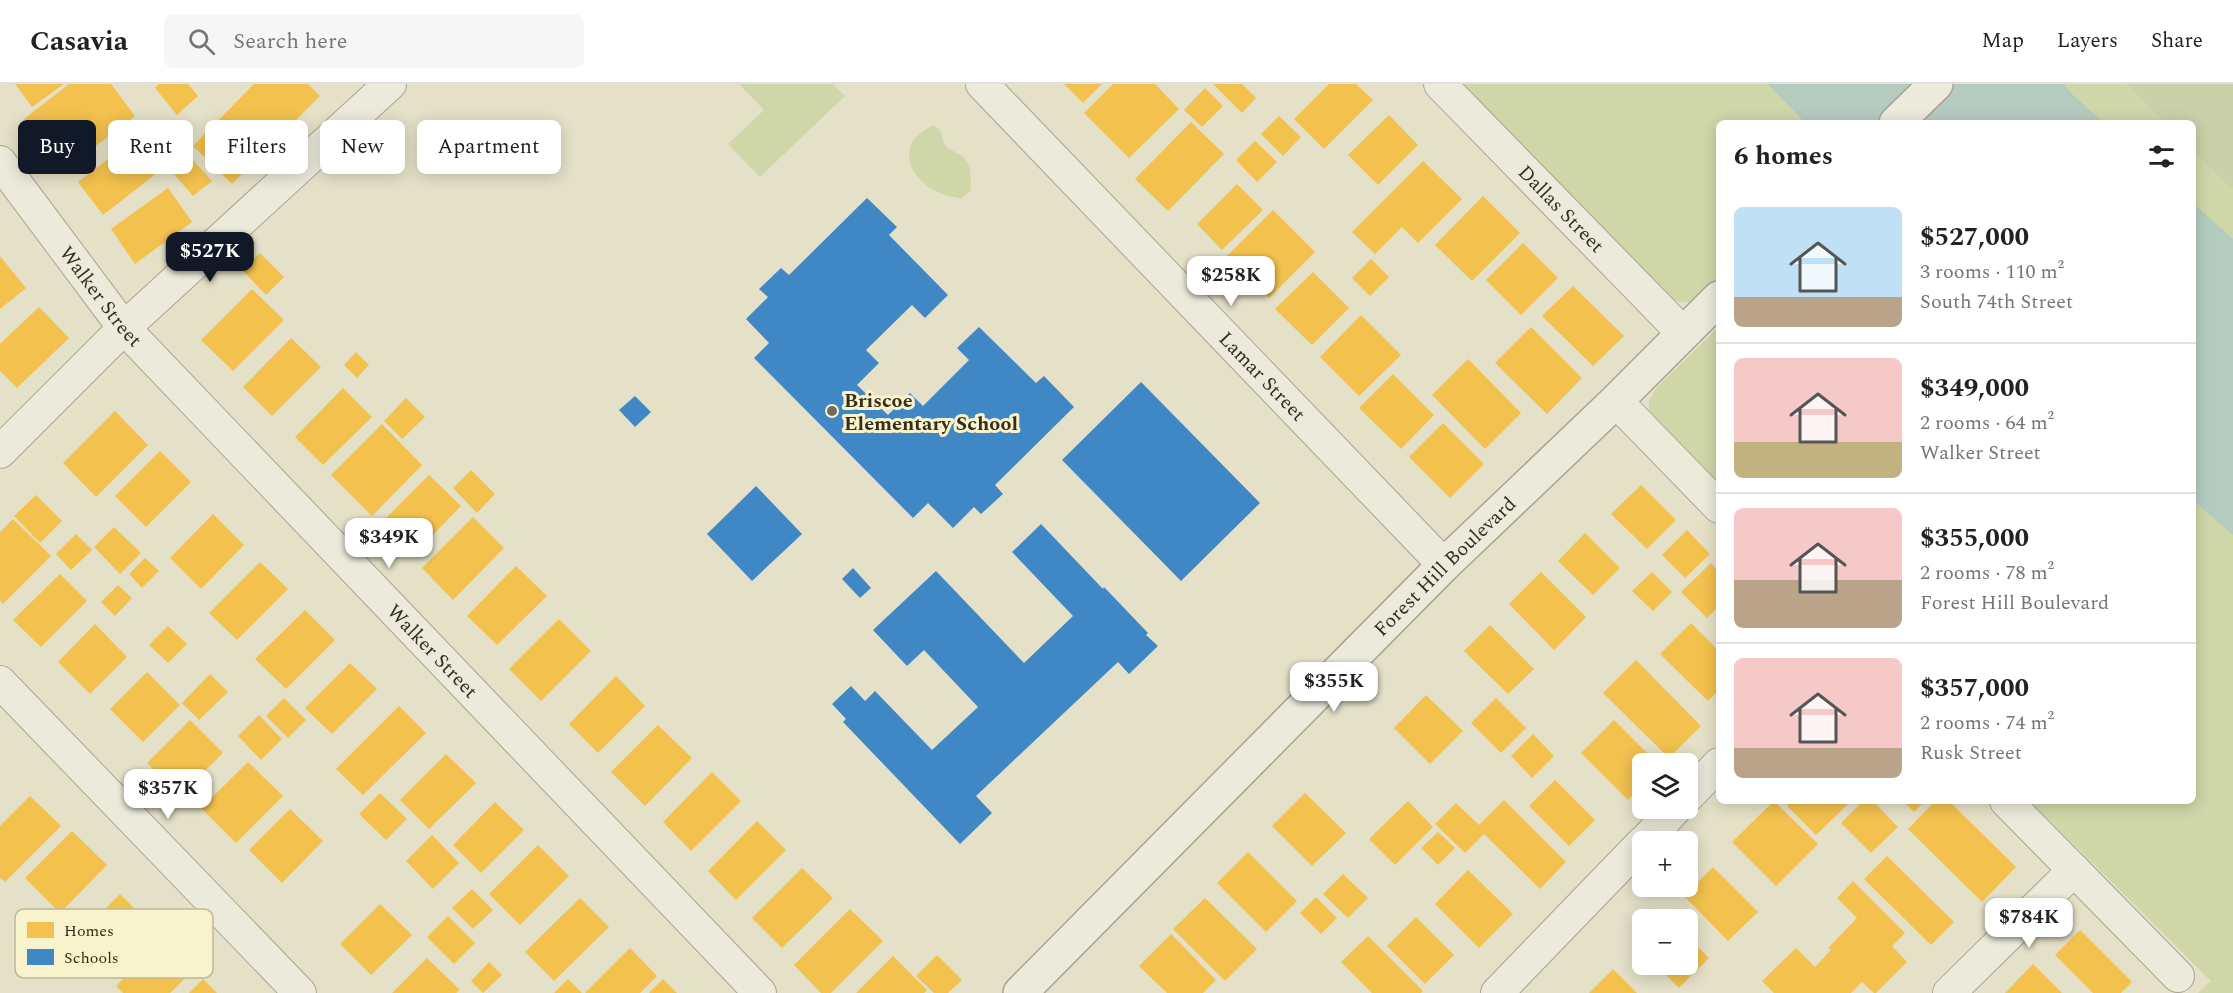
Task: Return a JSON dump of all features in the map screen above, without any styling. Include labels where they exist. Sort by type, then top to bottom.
[{"type":"street","name":"Lamar Street","points":[[982,84],[1444,565]]},
{"type":"street","name":"Dallas Street","points":[[1440,84],[1683,333]]},
{"type":"street","points":[[1899,120],[1935,84]]},
{"type":"street","points":[[0,452],[124,328],[373,90]]},
{"type":"street","name":"Walker Street","points":[[0,162],[124,328],[760,993]]},
{"type":"street","name":"Forest Hill Boulevard","points":[[1020,993],[1444,565],[1616,401],[1716,301]]},
{"type":"street","points":[[1616,401],[1716,504]]},
{"type":"street","points":[[0,682],[300,993]]},
{"type":"street","points":[[1698,786],[1716,767]]},
{"type":"street","points":[[2009,804],[2178,976]]},
{"type":"street","points":[[1654,831],[1665,819]]},
{"type":"street","points":[[1497,993],[1632,853]]},
{"type":"street","points":[[1948,993],[2074,870]]},
{"type":"green space","points":[[739,84],[833,84],[845,96],[760,177],[728,144],[764,110]]},
{"type":"green space","points":[[1455,84],[1910,84],[1875,120],[1716,120],[1716,284],[1697,300],[1686,302],[1669,300]]},
{"type":"green space","points":[[1968,84],[2127,84],[2162,120],[1931,120]]},
{"type":"green space","points":[[2127,84],[2233,84],[2233,190],[2196,154],[2196,120],[2162,120]]},
{"type":"green space","points":[[934,125],[941,132],[946,146],[962,156],[968,164],[971,174],[971,190],[962,198],[932,189],[913,169],[909,158],[911,146],[919,135]]},
{"type":"green space","points":[[2196,154],[2233,190],[2233,993],[2198,993],[2211,981],[2033,804],[2196,804]]},
{"type":"green space","points":[[1716,330],[1716,487],[1649,415],[1649,401],[1657,387]]},
{"type":"shaded area","points":[[1768,84],[2064,84],[2101,120],[1802,120]]},
{"type":"shaded area","points":[[2196,206],[2233,239],[2233,535],[2196,503]]},
{"type":"building: Homes","points":[[15,84],[64,84],[32,107]]},
{"type":"building: Homes","points":[[69,84],[111,84],[135,116],[130,120],[108,120],[108,137],[96,146],[96,120],[24,119]]},
{"type":"building: Homes","points":[[159,84],[188,84],[198,96],[177,115],[155,88]]},
{"type":"building: Homes","points":[[254,84],[308,84],[320,96],[296,120],[219,120]]},
{"type":"building: Homes","points":[[1064,84],[1102,84],[1083,103]]},
{"type":"building: Homes","points":[[1113,84],[1155,84],[1179,109],[1129,158],[1084,113]]},
{"type":"building: Homes","points":[[1213,84],[1242,84],[1256,98],[1242,113]]},
{"type":"building: Homes","points":[[1329,84],[1356,84],[1373,100],[1324,149],[1294,119]]},
{"type":"building: Homes","points":[[1205,88],[1223,106],[1202,127],[1184,110]]},
{"type":"building: Homes","points":[[1389,115],[1418,145],[1378,185],[1348,155]]},
{"type":"building: Homes","points":[[1279,116],[1301,137],[1283,156],[1261,134]]},
{"type":"building: Homes","points":[[1191,122],[1224,154],[1168,211],[1135,179]]},
{"type":"building: Homes","points":[[205,134],[205,158],[193,146]]},
{"type":"building: Homes","points":[[1255,141],[1277,162],[1257,182],[1236,160]]},
{"type":"building: Homes","points":[[108,159],[108,174],[156,174],[103,215],[78,182],[89,174],[96,174],[96,168]]},
{"type":"building: Homes","points":[[193,160],[212,181],[193,196],[174,174],[193,174]]},
{"type":"building: Homes","points":[[1423,161],[1462,199],[1418,243],[1402,227],[1375,254],[1352,232]]},
{"type":"building: Homes","points":[[222,174],[242,174],[232,184]]},
{"type":"building: Homes","points":[[1237,184],[1263,210],[1222,250],[1197,224]]},
{"type":"building: Homes","points":[[168,188],[192,222],[135,264],[111,229]]},
{"type":"building: Homes","points":[[1483,196],[1520,233],[1472,281],[1435,245]]},
{"type":"building: Homes","points":[[1273,210],[1315,252],[1269,298],[1227,256]]},
{"type":"building: Homes","points":[[1523,243],[1558,278],[1521,315],[1486,280]]},
{"type":"building: Homes","points":[[260,253],[284,277],[266,295],[242,270]]},
{"type":"building: Homes","points":[[0,256],[26,288],[0,309]]},
{"type":"building: Homes","points":[[1371,259],[1389,277],[1370,296],[1352,278]]},
{"type":"building: Homes","points":[[1313,272],[1349,308],[1312,345],[1275,309]]},
{"type":"building: Homes","points":[[1573,286],[1624,336],[1593,366],[1542,316]]},
{"type":"building: Homes","points":[[252,289],[284,320],[233,371],[201,340]]},
{"type":"building: Homes","points":[[39,307],[69,338],[17,388],[0,371],[0,344]]},
{"type":"building: Homes","points":[[1361,315],[1401,355],[1359,396],[1320,357]]},
{"type":"building: Homes","points":[[1531,327],[1582,378],[1547,414],[1495,363]]},
{"type":"building: Homes","points":[[291,338],[321,367],[272,416],[243,387]]},
{"type":"building: Homes","points":[[356,352],[369,365],[357,378],[344,365]]},
{"type":"building: Homes","points":[[1468,359],[1521,413],[1485,449],[1432,395]]},
{"type":"building: Homes","points":[[1393,374],[1434,415],[1401,449],[1359,408]]},
{"type":"building: Homes","points":[[343,388],[372,417],[323,465],[295,437]]},
{"type":"building: Homes","points":[[406,398],[425,417],[402,439],[384,421]]},
{"type":"building: Homes","points":[[115,411],[148,445],[96,497],[63,463]]},
{"type":"building: Homes","points":[[1443,423],[1484,464],[1450,498],[1409,457]]},
{"type":"building: Homes","points":[[382,424],[422,465],[372,516],[331,475]]},
{"type":"building: Homes","points":[[160,451],[191,482],[146,527],[115,496]]},
{"type":"building: Homes","points":[[471,470],[495,494],[477,513],[453,488]]},
{"type":"building: Homes","points":[[429,475],[461,506],[412,556],[380,524]]},
{"type":"building: Homes","points":[[1641,485],[1676,520],[1647,549],[1611,514]]},
{"type":"building: Homes","points":[[36,495],[62,521],[40,543],[14,516]]},
{"type":"building: Homes","points":[[213,514],[244,545],[201,589],[170,558]]},
{"type":"building: Homes","points":[[473,517],[504,548],[453,600],[422,568]]},
{"type":"building: Homes","points":[[13,519],[51,556],[3,604],[0,600],[0,532]]},
{"type":"building: Homes","points":[[114,527],[141,553],[120,574],[94,547]]},
{"type":"building: Homes","points":[[1687,530],[1710,554],[1685,578],[1662,555]]},
{"type":"building: Homes","points":[[1585,533],[1620,568],[1593,595],[1558,561]]},
{"type":"building: Homes","points":[[76,534],[92,550],[71,570],[56,554]]},
{"type":"building: Homes","points":[[145,558],[159,571],[142,588],[129,574]]},
{"type":"building: Homes","points":[[260,562],[288,589],[237,640],[209,613]]},
{"type":"building: Homes","points":[[1711,563],[1716,569],[1716,609],[1707,618],[1681,592]]},
{"type":"building: Homes","points":[[516,566],[547,596],[497,645],[467,616]]},
{"type":"building: Homes","points":[[1541,572],[1586,617],[1554,650],[1509,604]]},
{"type":"building: Homes","points":[[1652,572],[1672,592],[1653,611],[1632,591]]},
{"type":"building: Homes","points":[[60,574],[87,601],[41,647],[13,620]]},
{"type":"building: Homes","points":[[118,585],[132,598],[115,616],[101,602]]},
{"type":"building: Homes","points":[[305,610],[335,640],[286,689],[255,659]]},
{"type":"building: Homes","points":[[559,619],[591,651],[541,701],[509,669]]},
{"type":"building: Homes","points":[[1691,623],[1716,648],[1716,693],[1708,701],[1660,654]]},
{"type":"building: Homes","points":[[95,624],[127,657],[90,694],[58,662]]},
{"type":"building: Homes","points":[[1490,625],[1534,669],[1508,694],[1464,651]]},
{"type":"building: Homes","points":[[168,626],[187,644],[168,663],[149,645]]},
{"type":"building: Homes","points":[[1636,660],[1701,726],[1674,753],[1664,753],[1603,693]]},
{"type":"building: Homes","points":[[350,663],[377,689],[332,734],[305,708]]},
{"type":"building: Homes","points":[[147,672],[180,705],[143,742],[110,709]]},
{"type":"building: Homes","points":[[210,674],[228,692],[199,720],[182,703]]},
{"type":"building: Homes","points":[[616,676],[645,706],[598,753],[569,724]]},
{"type":"building: Homes","points":[[1426,695],[1463,731],[1430,764],[1394,728]]},
{"type":"building: Homes","points":[[284,698],[306,720],[288,738],[266,716]]},
{"type":"building: Homes","points":[[1496,698],[1526,728],[1501,753],[1471,723]]},
{"type":"building: Homes","points":[[399,706],[426,733],[363,795],[336,769]]},
{"type":"building: Homes","points":[[259,715],[282,739],[261,760],[238,736]]},
{"type":"building: Homes","points":[[190,720],[223,753],[180,795],[147,763]]},
{"type":"building: Homes","points":[[1614,720],[1647,753],[1632,753],[1632,796],[1628,800],[1581,753]]},
{"type":"building: Homes","points":[[658,725],[692,758],[645,806],[611,772]]},
{"type":"building: Homes","points":[[1533,734],[1554,756],[1532,778],[1511,756]]},
{"type":"building: Homes","points":[[446,754],[476,783],[429,829],[400,800]]},
{"type":"building: Homes","points":[[248,762],[283,796],[236,843],[201,808]]},
{"type":"building: Homes","points":[[712,772],[741,801],[691,851],[663,822]]},
{"type":"building: Homes","points":[[1555,780],[1595,820],[1569,846],[1529,806]]},
{"type":"building: Homes","points":[[380,793],[407,819],[386,840],[359,814]]},
{"type":"building: Homes","points":[[1305,793],[1346,833],[1312,866],[1272,826]]},
{"type":"building: Homes","points":[[30,796],[61,826],[5,882],[0,878],[0,826]]},
{"type":"building: Homes","points":[[1504,800],[1566,862],[1540,889],[1484,834],[1465,853],[1435,824],[1456,803],[1479,825]]},
{"type":"building: Homes","points":[[1408,801],[1433,827],[1395,865],[1369,839]]},
{"type":"building: Homes","points":[[495,802],[524,830],[481,873],[453,845]]},
{"type":"building: Homes","points":[[1771,804],[1777,804],[1818,844],[1776,886],[1732,842]]},
{"type":"building: Homes","points":[[1789,804],[1847,805],[1816,835],[1787,806]]},
{"type":"building: Homes","points":[[1860,804],[1876,804],[1898,827],[1871,853],[1841,823]]},
{"type":"building: Homes","points":[[1906,804],[1922,804],[1914,812]]},
{"type":"building: Homes","points":[[1932,804],[1952,804],[2016,867],[1982,902],[1908,829]]},
{"type":"building: Homes","points":[[290,809],[323,841],[282,883],[249,850]]},
{"type":"building: Homes","points":[[757,821],[786,850],[736,900],[708,871]]},
{"type":"building: Homes","points":[[72,831],[107,865],[64,909],[56,909],[25,878]]},
{"type":"building: Homes","points":[[1438,832],[1455,848],[1438,865],[1421,848]]},
{"type":"building: Homes","points":[[432,835],[459,863],[433,889],[406,861]]},
{"type":"building: Homes","points":[[538,845],[569,876],[520,925],[489,894]]},
{"type":"building: Homes","points":[[1248,852],[1297,901],[1266,932],[1217,883]]},
{"type":"building: Homes","points":[[1887,856],[1954,922],[1931,945],[1864,879]]},
{"type":"building: Homes","points":[[1713,867],[1758,912],[1728,941],[1685,897],[1698,897],[1698,882]]},
{"type":"building: Homes","points":[[802,868],[833,898],[782,948],[752,918]]},
{"type":"building: Homes","points":[[1468,870],[1513,914],[1479,948],[1435,904]]},
{"type":"building: Homes","points":[[1343,874],[1368,898],[1348,918],[1323,894]]},
{"type":"building: Homes","points":[[1853,881],[1905,933],[1892,946],[1907,962],[1876,993],[1862,982],[1851,993],[1774,993],[1762,981],[1796,948],[1815,967],[1831,950],[1828,948],[1857,918],[1837,898]]},
{"type":"building: Homes","points":[[472,889],[493,910],[473,929],[452,908]]},
{"type":"building: Homes","points":[[120,894],[135,909],[105,909]]},
{"type":"building: Homes","points":[[1316,897],[1337,918],[1321,934],[1300,913]]},
{"type":"building: Homes","points":[[580,898],[609,927],[554,981],[525,952]]},
{"type":"building: Homes","points":[[1205,898],[1257,949],[1225,981],[1173,929]]},
{"type":"building: Homes","points":[[380,904],[412,935],[371,975],[340,944]]},
{"type":"building: Homes","points":[[850,909],[883,941],[831,993],[821,993],[794,965]]},
{"type":"building: Homes","points":[[448,916],[475,943],[454,964],[427,937]]},
{"type":"building: Homes","points":[[1416,917],[1454,955],[1425,984],[1387,946]]},
{"type":"building: Homes","points":[[2080,930],[2132,982],[2121,993],[2093,993],[2055,955]]},
{"type":"building: Homes","points":[[1171,934],[1216,980],[1203,993],[1167,993],[1139,966]]},
{"type":"building: Homes","points":[[1368,936],[1423,991],[1421,993],[1372,993],[1341,962]]},
{"type":"building: Homes","points":[[1698,947],[1709,958],[1698,969]]},
{"type":"building: Homes","points":[[630,948],[657,976],[640,993],[585,993]]},
{"type":"building: Homes","points":[[937,955],[962,980],[948,993],[934,993],[916,976]]},
{"type":"building: Homes","points":[[893,956],[927,990],[924,993],[856,993]]},
{"type":"building: Homes","points":[[427,958],[460,990],[456,993],[392,993]]},
{"type":"building: Homes","points":[[489,962],[502,975],[483,993],[471,981]]},
{"type":"building: Homes","points":[[2033,964],[2062,993],[2005,993]]},
{"type":"building: Homes","points":[[1613,969],[1637,993],[1589,993]]},
{"type":"building: Homes","points":[[1666,975],[1692,975],[1679,988]]},
{"type":"building: Homes","points":[[124,978],[186,978],[170,993],[123,993],[116,986]]},
{"type":"building: Homes","points":[[203,979],[217,993],[189,993]]},
{"type":"building: Homes","points":[[568,979],[582,993],[554,993]]},
{"type":"building: Homes","points":[[663,979],[677,993],[649,993]]},
{"type":"building: Schools","points":[[867,198],[897,227],[889,235],[948,295],[925,318],[912,305],[866,350],[879,363],[857,385],[888,415],[910,393],[923,406],[969,360],[957,348],[979,327],[1036,383],[1044,376],[1074,407],[995,485],[1003,494],[981,514],[974,507],[953,528],[928,503],[913,518],[754,358],[769,343],[746,319],[768,297],[759,289],[781,268],[789,275]]},
{"type":"building: Schools","points":[[1141,382],[1260,503],[1181,581],[1062,460]]},
{"type":"building: Schools","points":[[635,396],[651,412],[635,427],[619,410]]},
{"type":"building: Schools","points":[[756,486],[802,534],[752,581],[707,534]]},
{"type":"building: Schools","points":[[1041,524],[1103,589],[1104,587],[1158,646],[1129,674],[1118,662],[976,796],[992,813],[960,844],[843,722],[846,719],[832,704],[851,686],[865,701],[875,691],[932,750],[978,707],[924,650],[907,666],[873,630],[936,571],[1024,663],[1073,616],[1012,552]]},
{"type":"building: Schools","points":[[853,568],[871,588],[860,598],[842,579]]},
{"type":"place","name":"Briscoe Elementary School","points":[[832,411]]}]
